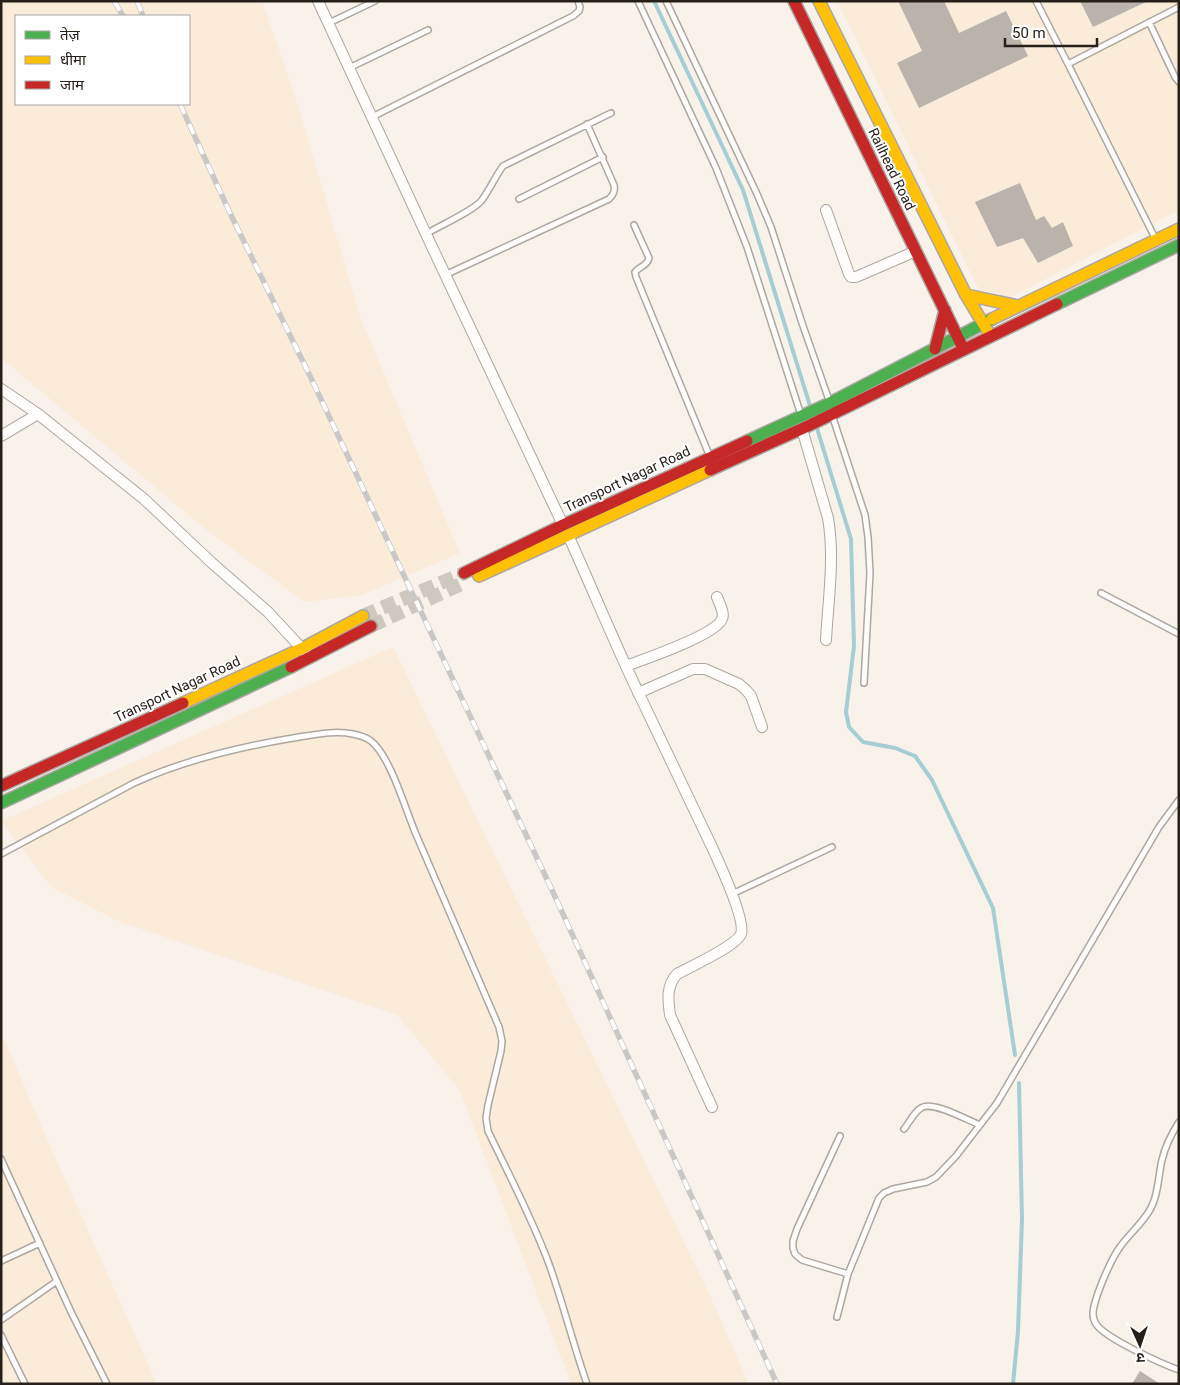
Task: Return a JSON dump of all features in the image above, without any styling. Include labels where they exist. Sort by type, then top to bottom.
[{"type":"main road","name":"Railhead Road","points":[[794,1],[964,349]]},
{"type":"main road","name":"Railhead Road","points":[[819,1],[966,295],[990,336]]},
{"type":"main road","points":[[1156,240],[1179,229]]},
{"type":"main road","name":"Transport Nagar Road","points":[[465,578],[566,530],[710,457],[828,404],[1018,306],[1156,240]]},
{"type":"main road","points":[[566,530],[805,428],[1179,245]]},
{"type":"main road","points":[[966,295],[1018,306]]},
{"type":"main road","points":[[935,349],[945,310]]},
{"type":"main road","name":"Transport Nagar Road","points":[[1,786],[303,648],[363,616]]},
{"type":"main road","name":"Transport Nagar Road","points":[[1,803],[310,658],[371,626]]},
{"type":"street","points":[[318,1],[566,530],[638,693],[721,865],[732,894],[740,918],[741,934],[729,946],[677,974],[672,979],[669,988],[670,1015],[712,1107]]},
{"type":"street","points":[[826,210],[851,277],[856,277],[916,251]]},
{"type":"street","points":[[1,389],[38,414],[144,499],[212,563],[268,612],[303,648],[310,658]]},
{"type":"street","points":[[1,436],[38,414]]},
{"type":"street","points":[[805,428],[828,518],[832,546],[826,640]]},
{"type":"street","points":[[626,666],[700,636],[722,621],[723,616],[717,597]]},
{"type":"street","points":[[638,693],[694,669],[705,669],[738,684],[746,690],[751,696],[762,727]]},
{"type":"lane","points":[[328,23],[376,1]]},
{"type":"lane","points":[[372,117],[573,16],[579,11],[578,1]]},
{"type":"lane","points":[[638,1],[716,168],[747,248],[802,415]]},
{"type":"lane","points":[[666,1],[757,194],[771,228],[828,404]]},
{"type":"lane","points":[[1036,1],[1156,240]]},
{"type":"lane","points":[[1068,64],[1179,7]]},
{"type":"lane","points":[[1149,22],[1179,82]]},
{"type":"lane","points":[[349,68],[428,30]]},
{"type":"lane","points":[[426,234],[474,207],[482,200],[503,166],[611,113]]},
{"type":"lane","points":[[445,275],[609,199],[613,194],[614,184],[587,124]]},
{"type":"lane","points":[[518,199],[603,157]]},
{"type":"lane","points":[[634,224],[649,258],[646,264],[635,272],[636,277],[710,457]]},
{"type":"lane","points":[[830,416],[865,515],[868,537],[870,573],[864,683]]},
{"type":"lane","points":[[1101,593],[1179,634]]},
{"type":"lane","points":[[1,854],[134,783],[154,774],[199,759],[256,744],[325,732],[354,734],[370,741],[383,754],[499,1027],[502,1040],[486,1118],[488,1131],[549,1263],[577,1355],[588,1384]]},
{"type":"lane","points":[[836,1317],[848,1274],[879,1198],[884,1193],[893,1189],[927,1182],[936,1177],[956,1156],[997,1103],[1160,827],[1179,800]]},
{"type":"lane","points":[[732,894],[832,847]]},
{"type":"lane","points":[[904,1129],[917,1110],[926,1106],[942,1109],[980,1125]]},
{"type":"lane","points":[[1179,1122],[1164,1150],[1158,1188],[1152,1206],[1143,1220],[1120,1247],[1108,1267],[1093,1313],[1097,1325],[1113,1338],[1179,1370]]},
{"type":"lane","points":[[840,1136],[796,1229],[793,1248],[795,1254],[802,1260],[848,1274]]},
{"type":"lane","points":[[1,1158],[107,1384]]},
{"type":"lane","points":[[1,1261],[40,1244]]},
{"type":"lane","points":[[1,1320],[57,1280]]},
{"type":"lane","points":[[1,1335],[25,1384]]},
{"type":"shaded area","points":[[1,1],[262,1],[297,102],[361,319],[460,553],[362,595],[305,602],[206,530],[1,358]]},
{"type":"shaded area","points":[[837,1],[1179,1],[1179,210],[1011,297],[979,290]]},
{"type":"shaded area","points":[[393,647],[707,1289],[749,1384],[571,1384],[460,1091],[397,1015],[120,922],[51,887],[1,821]]},
{"type":"shaded area","points":[[1,1032],[43,1130],[157,1384],[1,1384]]},
{"type":"building","points":[[898,1],[944,1],[959,33],[1006,11],[1028,56],[919,108],[897,63],[922,51]]},
{"type":"building","points":[[1080,1],[1148,1],[1093,27]]},
{"type":"building","points":[[1020,183],[1036,220],[1044,216],[1052,228],[1063,222],[1073,246],[1038,263],[1023,238],[997,247],[975,202]]},
{"type":"building","points":[[1140,1371],[1160,1384],[1132,1384]]},
{"type":"waterway","points":[[654,1],[743,190],[811,409]]},
{"type":"waterway","points":[[816,425],[851,539],[854,646],[846,712],[849,727],[863,742],[895,748],[915,756],[932,780],[993,908],[1015,1055]]},
{"type":"waterway","points":[[1013,1384],[1018,1331],[1022,1219],[1019,1083]]},
{"type":"tunnel","points":[[363,616],[464,573]]},
{"type":"tunnel","points":[[371,626],[461,584]]},
{"type":"railway","points":[[114,1],[122,15]]},
{"type":"railway","points":[[137,1],[143,15]]},
{"type":"railway","points":[[180,105],[552,890],[777,1384]]},
{"type":"traffic: fast","points":[[1057,304],[1179,245]]},
{"type":"traffic: fast","points":[[747,441],[830,403],[992,319]]},
{"type":"traffic: fast","points":[[1,803],[291,667]]},
{"type":"traffic: slow","points":[[819,1],[966,295],[987,330]]},
{"type":"traffic: slow","points":[[992,319],[1179,229]]},
{"type":"traffic: slow","points":[[966,295],[1018,306]]},
{"type":"traffic: slow","points":[[479,576],[710,470]]},
{"type":"traffic: slow","points":[[183,703],[303,648],[363,616]]},
{"type":"traffic: jam","points":[[794,1],[961,344]]},
{"type":"traffic: jam","points":[[710,470],[808,426],[1057,304]]},
{"type":"traffic: jam","points":[[935,349],[945,310]]},
{"type":"traffic: jam","points":[[464,573],[563,525],[747,441]]},
{"type":"traffic: jam","points":[[291,667],[371,626]]},
{"type":"traffic: jam","points":[[1,786],[183,703]]}]
